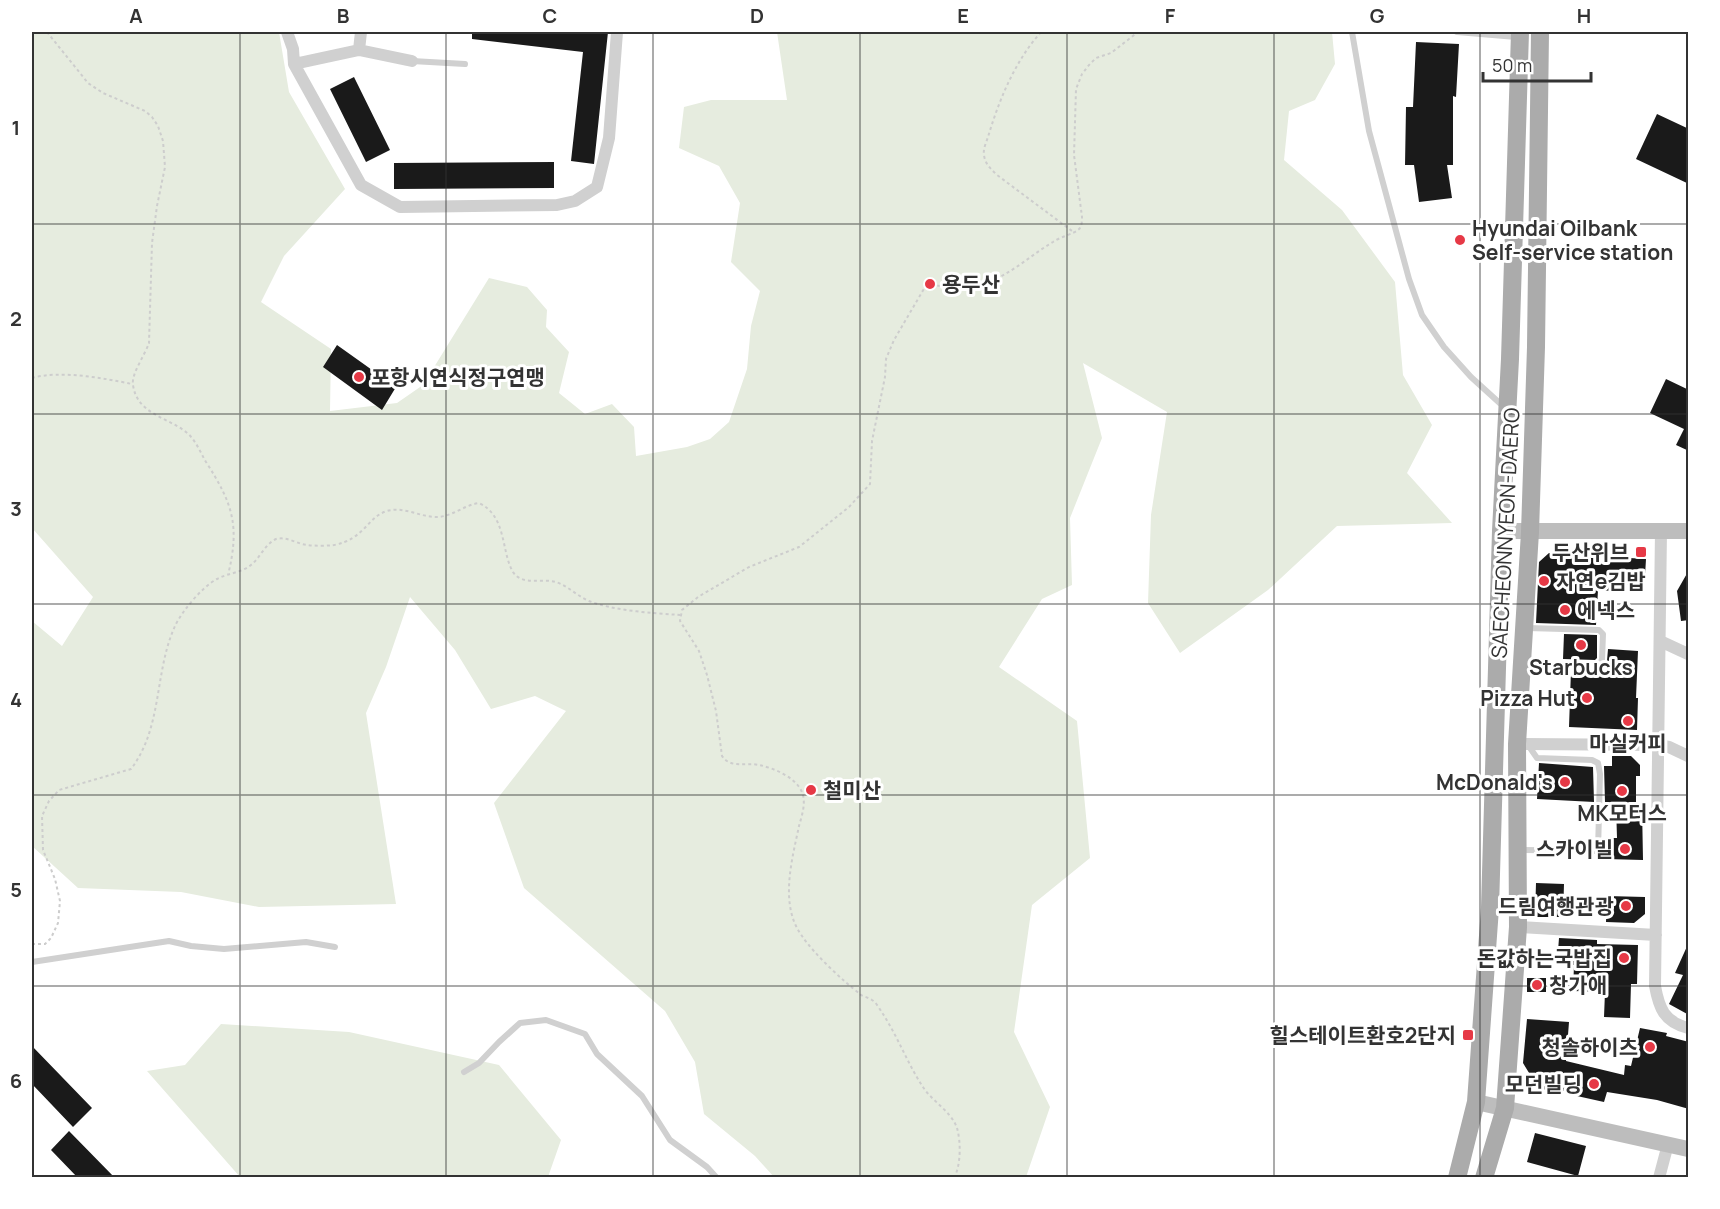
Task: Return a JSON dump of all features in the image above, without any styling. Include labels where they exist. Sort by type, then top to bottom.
[{"type":"main road","name":"SAECHEONNYEON-DAERO","points":[[1484,1178],[1505,1108],[1518,927],[1522,744],[1521,670],[1530,532],[1536,347],[1540,32]]},
{"type":"main road","name":"SAECHEONNYEON-DAERO","points":[[1457,1178],[1476,1102],[1490,908],[1501,531],[1508,410],[1520,34]]},
{"type":"main road","points":[[1501,531],[1689,531]]},
{"type":"main road","points":[[1476,1102],[1689,1149]]},
{"type":"street","points":[[287,32],[293,49],[294,64],[361,185],[400,207],[557,205],[575,201],[597,187],[609,138],[617,32]]},
{"type":"street","points":[[359,50],[361,32]]},
{"type":"street","points":[[294,64],[359,50],[412,61]]},
{"type":"street","points":[[1661,531],[1655,986],[1659,1008],[1677,1025],[1689,1028]]},
{"type":"street","points":[[1660,641],[1689,654]]},
{"type":"street","points":[[1522,744],[1658,745],[1689,756]]},
{"type":"street","points":[[1518,927],[1656,935]]},
{"type":"street","points":[[1659,1178],[1668,1144]]},
{"type":"lane","points":[[1352,32],[1369,131],[1409,279],[1422,315],[1444,347],[1471,377],[1508,410]]},
{"type":"lane","points":[[1457,32],[1520,34]]},
{"type":"lane","points":[[412,61],[465,64]]},
{"type":"lane","points":[[1521,670],[1533,665],[1598,665],[1602,660],[1603,634],[1599,630],[1524,628]]},
{"type":"lane","points":[[1518,850],[1598,851],[1600,805],[1598,763],[1592,760],[1537,758],[1522,744]]},
{"type":"lane","points":[[32,962],[170,941],[190,946],[224,949],[306,942],[335,946]]},
{"type":"lane","points":[[464,1072],[479,1063],[520,1023],[546,1020],[585,1034],[597,1054],[642,1096],[670,1140],[707,1167],[717,1178]]},
{"type":"path","points":[[47,32],[88,83],[103,93],[145,111],[158,126],[163,141],[165,167],[152,243],[149,343],[132,384],[148,410],[188,434],[223,488],[230,508],[233,529],[228,575]]},
{"type":"path","points":[[1041,32],[1025,51],[996,108],[984,156],[987,164],[997,175],[1072,231]]},
{"type":"path","points":[[954,1178],[957,1171],[959,1140],[957,1128],[951,1117],[925,1089],[894,1030],[873,1000],[861,996],[847,983],[807,943],[796,927],[791,910],[789,878],[803,808],[802,791],[796,783],[777,771],[760,765],[732,764],[722,756],[716,711],[707,675],[699,651],[680,621],[680,615],[688,604],[749,567],[800,547],[849,507],[870,483],[872,441],[885,377],[886,359],[894,340],[925,288],[936,285],[971,286],[986,283],[1072,231],[1078,230],[1082,225],[1074,155],[1076,89],[1082,74],[1096,58],[1111,53],[1138,32]]},
{"type":"path","points":[[32,378],[63,375],[132,384]]},
{"type":"path","points":[[32,944],[45,944],[51,938],[58,923],[60,902],[58,887],[44,850],[42,816],[49,801],[59,790],[130,768],[140,754],[150,730],[157,708],[161,676],[176,625],[199,593],[217,579],[252,564],[271,542],[279,538],[309,546],[334,545],[356,537],[378,515],[387,511],[398,510],[436,517],[479,503],[491,511],[497,522],[505,539],[512,570],[518,578],[527,581],[557,583],[587,600],[604,606],[680,615]]},
{"type":"shaded area","points":[[32,32],[279,32],[289,92],[345,189],[284,256],[261,302],[331,349],[330,411],[397,403],[423,385],[489,278],[527,287],[547,310],[546,327],[569,352],[559,393],[585,414],[612,404],[634,427],[636,456],[687,447],[710,439],[729,422],[747,369],[751,326],[760,291],[731,262],[740,203],[719,166],[679,148],[684,107],[711,100],[787,100],[777,32],[1332,32],[1335,64],[1315,100],[1289,111],[1284,160],[1342,210],[1395,282],[1403,375],[1432,425],[1407,473],[1452,523],[1337,526],[1268,590],[1180,653],[1148,603],[1151,515],[1167,412],[1083,363],[1102,438],[1070,518],[1072,585],[1042,599],[999,667],[1077,721],[1090,858],[1032,905],[1014,1032],[1050,1107],[1026,1177],[774,1177],[755,1156],[704,1114],[695,1062],[665,1011],[524,888],[494,803],[566,711],[535,696],[491,709],[455,650],[410,597],[386,667],[366,713],[396,904],[259,907],[181,892],[78,888],[32,846],[32,621],[62,646],[93,597],[32,528]]},
{"type":"shaded area","points":[[221,1024],[349,1032],[499,1065],[561,1140],[548,1177],[240,1177],[147,1071],[185,1065]]},
{"type":"building","points":[[472,32],[608,32],[594,164],[571,161],[583,52],[472,39]]},
{"type":"building","points":[[1416,42],[1459,44],[1456,97],[1453,96],[1453,165],[1447,165],[1452,198],[1419,202],[1414,165],[1405,165],[1406,107],[1413,107]]},
{"type":"building","points":[[354,77],[390,150],[366,162],[330,89]]},
{"type":"building","points":[[1657,114],[1689,129],[1689,184],[1636,159]]},
{"type":"building","points":[[554,162],[554,188],[394,189],[394,163]]},
{"type":"building","name":"포항시연식정구연맹","points":[[337,345],[396,387],[382,410],[323,367]]},
{"type":"building","points":[[1666,379],[1689,390],[1689,451],[1676,445],[1684,429],[1650,413]]},
{"type":"building","points":[[1549,553],[1646,559],[1644,593],[1598,590],[1596,625],[1536,623],[1539,562]]},
{"type":"building","points":[[1689,570],[1689,620],[1681,621],[1677,591]]},
{"type":"building","name":"Starbucks","points":[[1564,634],[1597,635],[1597,658],[1595,660],[1563,659]]},
{"type":"building","points":[[1608,649],[1638,651],[1637,730],[1569,727],[1571,670],[1601,669],[1607,661]]},
{"type":"building","points":[[1612,756],[1631,756],[1640,765],[1640,776],[1636,776],[1636,806],[1642,806],[1643,860],[1606,859],[1607,838],[1617,838],[1616,805],[1608,805],[1608,802],[1605,802],[1604,766],[1612,766]]},
{"type":"building","name":"McDonald's","points":[[1539,763],[1593,767],[1594,802],[1537,799]]},
{"type":"building","points":[[1536,883],[1564,884],[1563,917],[1535,917]]},
{"type":"building","name":"드림여행관광","points":[[1607,896],[1645,897],[1645,914],[1634,923],[1606,922]]},
{"type":"building","points":[[1559,938],[1597,940],[1597,944],[1638,945],[1637,984],[1631,984],[1630,1018],[1604,1017],[1605,992],[1573,991],[1574,965],[1557,964]]},
{"type":"building","points":[[1689,942],[1689,1015],[1669,1004],[1683,975],[1675,973]]},
{"type":"building","name":"창가애","points":[[1527,978],[1546,978],[1546,992],[1527,992]]},
{"type":"building","points":[[1527,1019],[1569,1022],[1566,1061],[1624,1075],[1625,1065],[1631,1066],[1640,1028],[1667,1033],[1666,1036],[1689,1042],[1689,1109],[1657,1100],[1607,1092],[1604,1102],[1577,1096],[1578,1092],[1539,1089],[1523,1063]]},
{"type":"building","points":[[32,1046],[92,1108],[73,1127],[32,1084]]},
{"type":"building","points":[[69,1131],[115,1178],[78,1178],[51,1150]]},
{"type":"building","points":[[1535,1133],[1586,1146],[1578,1176],[1527,1162]]},
{"type":"place","name":"Hyundai Oilbank Self-service station","points":[[1460,240]]},
{"type":"place","name":"용두산","points":[[930,284]]},
{"type":"place","name":"포항시연식정구연맹","points":[[359,377]]},
{"type":"place","name":"두산위브","points":[[1641,552]]},
{"type":"place","name":"자연e김밥","points":[[1544,581]]},
{"type":"place","name":"에넥스","points":[[1565,610]]},
{"type":"place","name":"Starbucks","points":[[1581,645]]},
{"type":"place","name":"Pizza Hut","points":[[1587,698]]},
{"type":"place","name":"마실커피","points":[[1628,721]]},
{"type":"place","name":"McDonald's","points":[[1565,782]]},
{"type":"place","name":"철미산","points":[[811,790]]},
{"type":"place","name":"MK모터스","points":[[1622,791]]},
{"type":"place","name":"스카이빌","points":[[1625,849]]},
{"type":"place","name":"드림여행관광","points":[[1626,906]]},
{"type":"place","name":"돈값하는국밥집","points":[[1624,958]]},
{"type":"place","name":"창가애","points":[[1537,985]]},
{"type":"place","name":"힐스테이트환호2단지","points":[[1468,1035]]},
{"type":"place","name":"청솔하이츠","points":[[1650,1047]]},
{"type":"place","name":"모던빌딩","points":[[1594,1084]]}]
